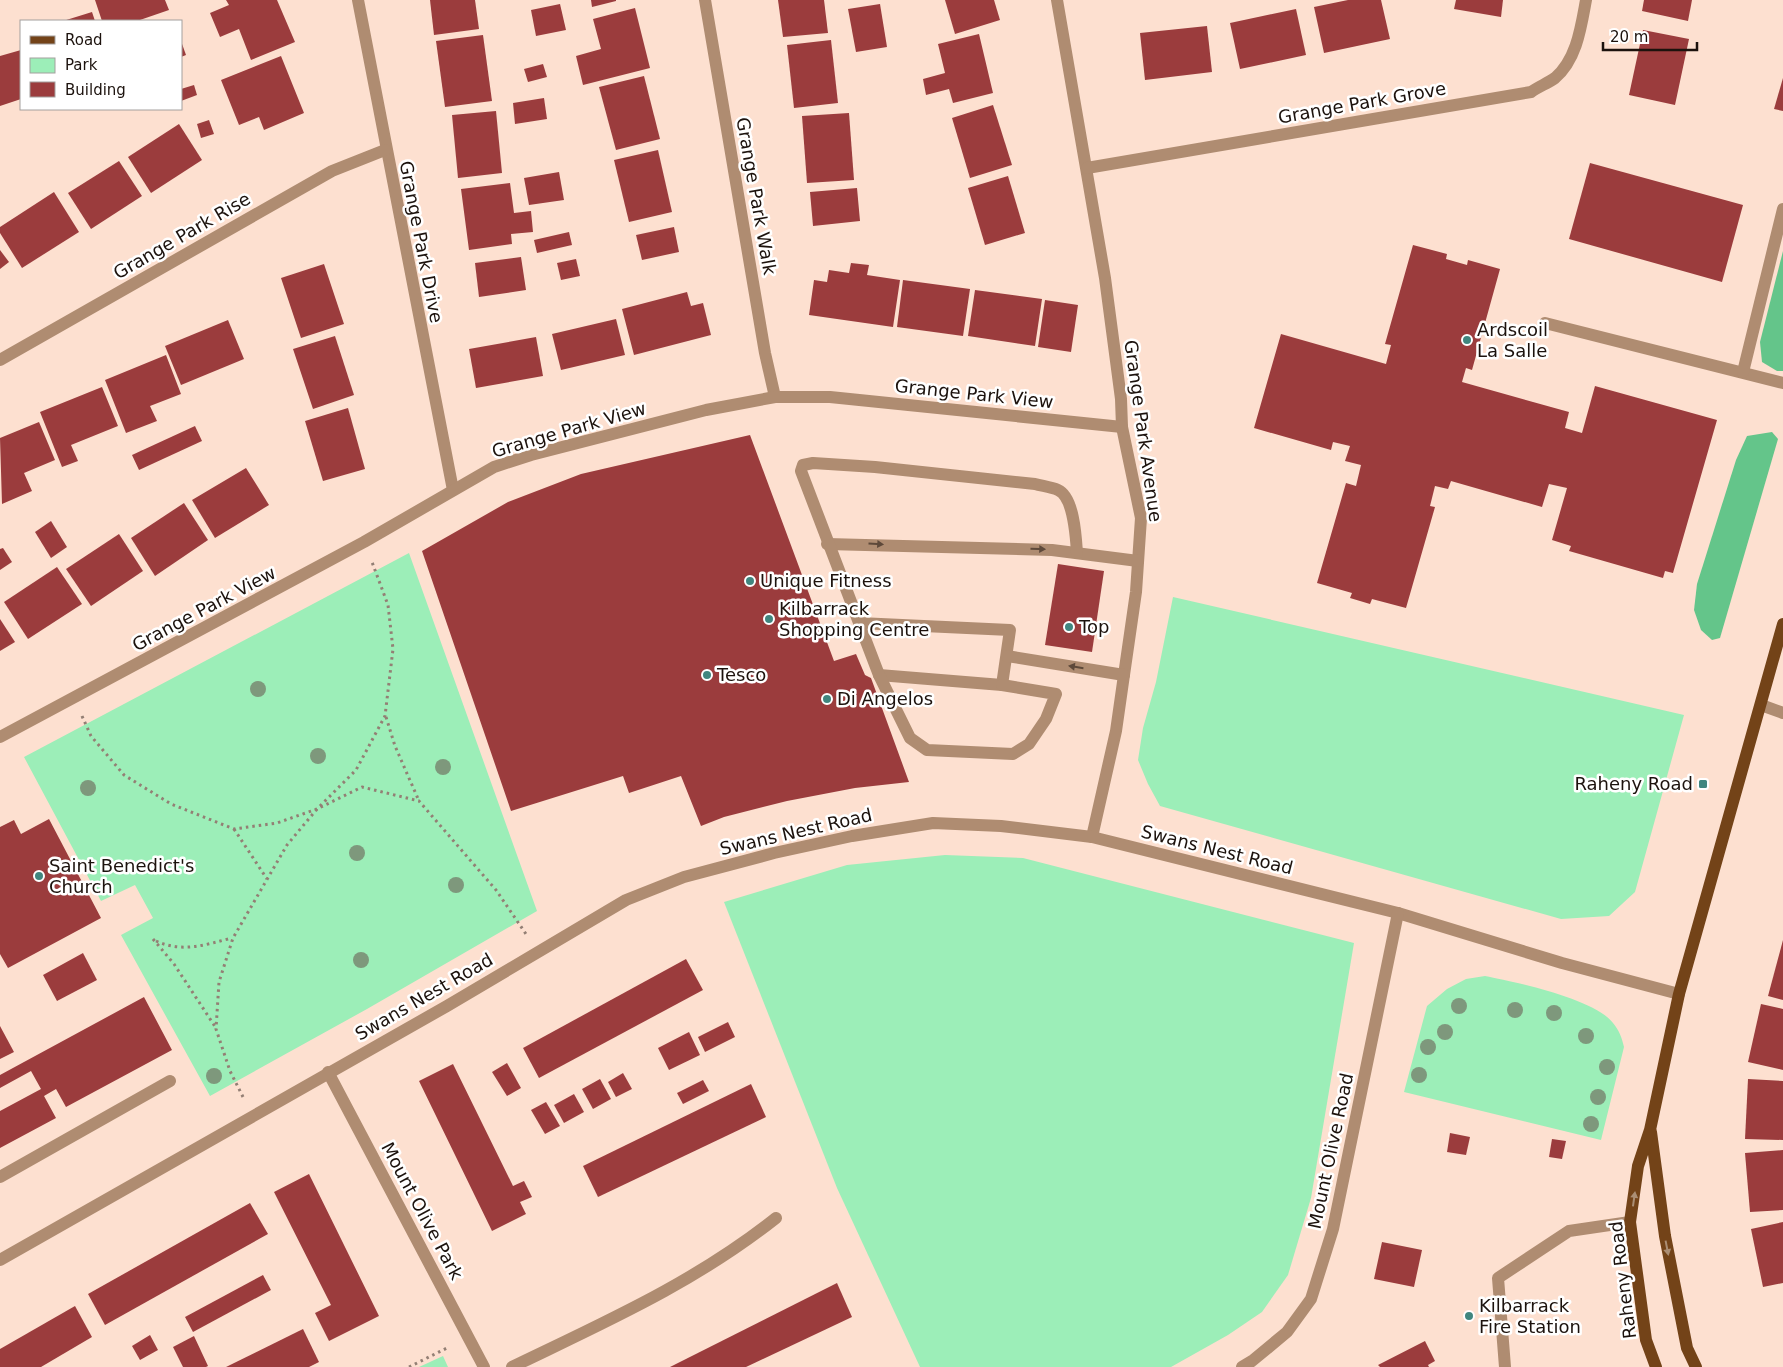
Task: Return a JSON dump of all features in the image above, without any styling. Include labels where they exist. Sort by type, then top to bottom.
[{"type":"main road","name":"Raheny Road","points":[[1656,1367],[1646,1340],[1630,1222],[1638,1166],[1650,1130],[1679,994],[1783,624]]},
{"type":"main road","name":"Raheny Road","points":[[1650,1130],[1665,1236],[1687,1348],[1696,1367]]},
{"type":"street","name":"Grange Park Drive","points":[[358,0],[453,490]]},
{"type":"street","name":"Grange Park Walk","points":[[706,0],[774,397]]},
{"type":"street","name":"Grange Park Avenue","points":[[1056,0],[1087,168],[1109,306],[1121,399],[1122,427],[1140,518],[1136,592],[1116,731],[1092,837]]},
{"type":"street","name":"Grange Park Grove","points":[[1087,168],[1531,92],[1554,78],[1566,65],[1580,37],[1586,0]]},
{"type":"street","name":"Grange Park Rise","points":[[0,360],[332,171],[386,150]]},
{"type":"street","points":[[1743,372],[1783,209]]},
{"type":"street","points":[[1545,324],[1783,383]]},
{"type":"street","name":"Grange Park View","points":[[0,738],[364,542],[494,467],[531,455],[706,410],[774,397],[830,397],[1122,427]]},
{"type":"street","points":[[879,675],[1002,685],[1056,694],[1046,719],[1029,744],[1013,754],[927,750],[910,738],[879,675],[827,544],[801,471],[803,465],[813,463],[875,467],[1035,484],[1060,490],[1068,500],[1073,517],[1077,553]]},
{"type":"street","points":[[827,544],[1052,550],[1138,561]]},
{"type":"street","points":[[859,623],[1010,630],[1002,685]]},
{"type":"street","points":[[1007,656],[1124,675]]},
{"type":"street","points":[[1760,705],[1783,712]]},
{"type":"street","name":"Swans Nest Road","points":[[0,1260],[446,1006],[626,900],[684,877],[774,853],[852,836],[933,823],[1001,826],[1092,837],[1398,913],[1562,963],[1679,994]]},
{"type":"street","name":"Mount Olive Road","points":[[1242,1367],[1252,1362],[1287,1332],[1311,1299],[1333,1229],[1398,913]]},
{"type":"street","name":"Mount Olive Park","points":[[328,1072],[470,1337],[484,1367]]},
{"type":"street","points":[[0,1177],[170,1080]]},
{"type":"street","points":[[512,1367],[667,1292],[740,1247],[776,1218]]},
{"type":"street","points":[[1505,1367],[1498,1278],[1569,1231],[1630,1222]]},
{"type":"path","points":[[216,1029],[219,982],[232,938],[288,844],[317,808],[356,770],[385,716],[393,649],[388,605],[364,542]]},
{"type":"path","points":[[75,698],[90,736],[124,776],[171,804],[234,829],[277,824],[362,787],[419,801]]},
{"type":"path","points":[[385,716],[395,746],[419,801],[496,890],[537,951]]},
{"type":"path","points":[[234,829],[267,879]]},
{"type":"path","points":[[232,938],[200,946],[172,948],[153,939],[174,964],[216,1029],[230,1071],[254,1116]]},
{"type":"path","points":[[409,1367],[470,1337]]},
{"type":"green space","points":[[1783,251],[1783,371],[1777,371],[1762,362],[1760,342]]},
{"type":"green space","points":[[1772,432],[1778,439],[1720,638],[1712,640],[1701,630],[1694,610],[1697,584],[1736,460],[1747,436]]},
{"type":"green space","points":[[409,553],[537,911],[367,1009],[210,1096],[121,935],[153,918],[135,885],[101,901],[24,757]]},
{"type":"green space","points":[[1173,597],[1684,715],[1635,892],[1609,916],[1561,919],[1160,806],[1138,760],[1143,728],[1156,682]]},
{"type":"green space","points":[[945,855],[1023,858],[1354,943],[1311,1198],[1288,1275],[1262,1312],[1228,1335],[1171,1367],[920,1367],[837,1188],[724,902],[847,865]]},
{"type":"green space","points":[[1485,976],[1534,987],[1573,999],[1604,1014],[1613,1023],[1620,1034],[1624,1047],[1601,1140],[1404,1092],[1427,1006],[1447,989],[1466,979]]},
{"type":"green space","points":[[443,1356],[448,1367],[419,1367]]},
{"type":"building","points":[[95,0],[165,0],[169,10],[140,20],[102,20]]},
{"type":"building","points":[[226,0],[277,0],[295,42],[251,60],[239,29],[220,37],[210,13],[229,5]]},
{"type":"building","points":[[430,0],[475,0],[479,29],[434,35]]},
{"type":"building","points":[[591,0],[616,0],[616,1],[592,7]]},
{"type":"building","points":[[778,0],[824,0],[828,33],[783,37]]},
{"type":"building","points":[[945,0],[994,0],[1000,20],[955,34]]},
{"type":"building","points":[[1348,0],[1381,0],[1390,39],[1324,53],[1314,7]]},
{"type":"building","points":[[1456,0],[1503,0],[1501,17],[1454,9]]},
{"type":"building","points":[[1644,0],[1692,0],[1688,21],[1642,11]]},
{"type":"building","points":[[560,4],[566,30],[536,36],[531,10]]},
{"type":"building","points":[[880,4],[887,47],[856,52],[848,9]]},
{"type":"building","points":[[635,8],[650,68],[583,85],[576,56],[601,49],[593,19]]},
{"type":"building","points":[[1296,9],[1306,55],[1240,69],[1230,23]]},
{"type":"building","points":[[92,12],[95,20],[66,20]]},
{"type":"building","points":[[1207,26],[1212,72],[1145,80],[1140,33]]},
{"type":"building","points":[[1643,30],[1689,39],[1675,105],[1629,95]]},
{"type":"building","points":[[979,34],[993,93],[953,103],[949,89],[926,95],[923,79],[945,73],[938,44]]},
{"type":"building","points":[[483,35],[492,101],[445,107],[436,41]]},
{"type":"building","points":[[831,40],[838,103],[794,108],[787,45]]},
{"type":"building","points":[[182,44],[186,55],[182,57]]},
{"type":"building","points":[[20,50],[20,99],[0,106],[0,56]]},
{"type":"building","points":[[281,56],[304,113],[264,130],[259,117],[239,125],[221,80]]},
{"type":"building","points":[[543,64],[547,77],[528,82],[524,69]]},
{"type":"building","points":[[644,76],[660,139],[616,150],[599,87]]},
{"type":"building","points":[[1783,78],[1783,111],[1774,109]]},
{"type":"building","points":[[194,85],[197,95],[182,101],[182,89]]},
{"type":"building","points":[[544,98],[547,119],[515,124],[513,103]]},
{"type":"building","points":[[993,105],[1012,165],[970,178],[952,118]]},
{"type":"building","points":[[496,111],[502,173],[458,178],[452,115]]},
{"type":"building","points":[[849,113],[854,180],[807,183],[802,116]]},
{"type":"building","points":[[209,120],[214,134],[201,138],[197,124]]},
{"type":"building","points":[[179,124],[202,160],[151,193],[128,157]]},
{"type":"building","points":[[658,150],[672,212],[629,222],[614,160]]},
{"type":"building","points":[[119,161],[142,196],[91,229],[68,193]]},
{"type":"building","points":[[1590,163],[1743,205],[1722,282],[1569,239]]},
{"type":"building","points":[[559,172],[564,200],[529,205],[524,178]]},
{"type":"building","points":[[1008,176],[1025,233],[985,245],[968,188]]},
{"type":"building","points":[[510,183],[514,213],[531,211],[533,232],[511,234],[512,244],[469,250],[461,189]]},
{"type":"building","points":[[857,188],[860,221],[813,226],[810,192]]},
{"type":"building","points":[[54,192],[79,232],[22,268],[0,233],[0,227]]},
{"type":"building","points":[[674,227],[679,252],[642,260],[636,235]]},
{"type":"building","points":[[569,232],[572,245],[537,253],[534,240]]},
{"type":"building","points":[[1413,245],[1447,254],[1446,259],[1467,265],[1468,260],[1500,269],[1472,370],[1466,368],[1462,382],[1569,412],[1565,428],[1582,433],[1595,386],[1717,420],[1673,573],[1665,571],[1663,578],[1569,551],[1571,546],[1552,540],[1567,488],[1549,484],[1542,507],[1451,481],[1448,489],[1435,486],[1430,506],[1435,507],[1406,608],[1372,599],[1370,604],[1350,598],[1352,593],[1317,583],[1346,483],[1356,486],[1361,465],[1345,461],[1350,446],[1333,442],[1331,450],[1254,428],[1281,334],[1386,364],[1391,345],[1385,344]]},
{"type":"building","points":[[0,250],[9,262],[0,269]]},
{"type":"building","points":[[521,257],[526,290],[479,297],[475,263]]},
{"type":"building","points":[[576,259],[580,276],[561,280],[557,263]]},
{"type":"building","points":[[851,263],[869,265],[867,275],[900,280],[893,327],[809,315],[814,280],[827,282],[829,270],[849,273]]},
{"type":"building","points":[[324,264],[344,324],[301,338],[281,278]]},
{"type":"building","points":[[903,280],[970,289],[963,336],[897,327]]},
{"type":"building","points":[[975,290],[1042,299],[1035,346],[968,336]]},
{"type":"building","points":[[687,292],[691,306],[703,303],[711,335],[634,355],[622,309]]},
{"type":"building","points":[[1045,300],[1078,305],[1071,352],[1038,347]]},
{"type":"building","points":[[616,319],[625,355],[561,370],[552,334]]},
{"type":"building","points":[[228,320],[244,359],[181,385],[165,346]]},
{"type":"building","points":[[335,336],[354,395],[313,409],[293,349]]},
{"type":"building","points":[[536,337],[543,376],[476,388],[469,349]]},
{"type":"building","points":[[166,355],[181,394],[150,406],[157,421],[126,433],[105,380]]},
{"type":"building","points":[[102,387],[118,426],[71,445],[78,461],[62,467],[40,412]]},
{"type":"building","points":[[348,408],[365,469],[323,481],[305,421]]},
{"type":"building","points":[[39,422],[55,460],[24,473],[32,491],[2,504],[0,438]]},
{"type":"building","points":[[195,426],[202,441],[139,470],[132,455]]},
{"type":"building","points":[[750,435],[834,661],[856,654],[865,675],[871,678],[909,782],[855,788],[787,801],[724,817],[701,826],[681,776],[629,793],[623,776],[511,811],[422,551],[508,502],[581,474]]},
{"type":"building","points":[[246,468],[269,505],[215,538],[192,500]]},
{"type":"building","points":[[184,503],[208,540],[155,576],[131,538]]},
{"type":"building","points":[[51,521],[67,547],[51,558],[35,532]]},
{"type":"building","points":[[119,534],[143,571],[91,606],[66,569]]},
{"type":"building","points":[[3,548],[12,562],[0,570],[0,549]]},
{"type":"building","points":[[1058,564],[1104,571],[1092,652],[1045,645]]},
{"type":"building","points":[[57,567],[82,604],[28,639],[4,602]]},
{"type":"building","points":[[0,619],[15,642],[0,651]]},
{"type":"building","name":"Saint Benedict's Church","points":[[49,819],[101,918],[8,968],[0,954],[0,827],[14,820],[21,834]]},
{"type":"building","points":[[1783,940],[1783,1000],[1768,996]]},
{"type":"building","points":[[83,953],[97,980],[57,1001],[43,975]]},
{"type":"building","points":[[686,959],[703,990],[539,1078],[523,1048]]},
{"type":"building","points":[[144,997],[172,1050],[66,1107],[56,1089],[44,1096],[56,1118],[0,1148],[0,1111],[41,1089],[31,1071],[0,1088],[0,1075]]},
{"type":"building","points":[[1761,1004],[1783,1009],[1783,1070],[1748,1062]]},
{"type":"building","points":[[728,1022],[735,1037],[705,1052],[698,1037]]},
{"type":"building","points":[[0,1026],[14,1052],[0,1059]]},
{"type":"building","points":[[689,1032],[700,1055],[669,1070],[658,1048]]},
{"type":"building","points":[[507,1063],[521,1088],[507,1096],[492,1072]]},
{"type":"building","points":[[453,1064],[513,1186],[524,1181],[532,1197],[520,1202],[526,1214],[492,1231],[419,1081]]},
{"type":"building","points":[[623,1073],[632,1089],[616,1097],[608,1082]]},
{"type":"building","points":[[600,1079],[611,1099],[593,1109],[582,1089]]},
{"type":"building","points":[[1748,1079],[1783,1081],[1783,1140],[1745,1139]]},
{"type":"building","points":[[703,1080],[709,1091],[683,1104],[677,1093]]},
{"type":"building","points":[[751,1084],[766,1117],[598,1197],[583,1166]]},
{"type":"building","points":[[574,1094],[584,1112],[564,1123],[554,1105]]},
{"type":"building","points":[[546,1102],[560,1126],[545,1134],[531,1110]]},
{"type":"building","points":[[1450,1133],[1470,1137],[1466,1155],[1447,1152]]},
{"type":"building","points":[[1552,1139],[1566,1141],[1562,1159],[1549,1157]]},
{"type":"building","points":[[1783,1150],[1783,1210],[1750,1212],[1745,1153]]},
{"type":"building","points":[[309,1174],[379,1316],[329,1341],[315,1313],[331,1305],[274,1192]]},
{"type":"building","points":[[250,1203],[268,1234],[105,1325],[88,1294]]},
{"type":"building","points":[[1783,1222],[1783,1283],[1763,1287],[1751,1229]]},
{"type":"building","points":[[1382,1242],[1422,1250],[1414,1287],[1374,1279]]},
{"type":"building","points":[[263,1275],[271,1290],[193,1332],[185,1317]]},
{"type":"building","points":[[837,1283],[852,1317],[746,1367],[670,1367]]},
{"type":"building","points":[[75,1306],[92,1337],[41,1367],[0,1367],[0,1349]]},
{"type":"building","points":[[303,1329],[319,1362],[309,1367],[226,1367]]},
{"type":"building","points":[[150,1335],[158,1350],[140,1360],[132,1346]]},
{"type":"building","points":[[194,1336],[208,1366],[206,1367],[183,1367],[173,1347]]},
{"type":"building","points":[[1425,1341],[1435,1361],[1428,1365],[1429,1367],[1380,1367],[1378,1365]]},
{"type":"place","name":"Ardscoil La Salle","points":[[1467,340]]},
{"type":"place","name":"Unique Fitness","points":[[750,581]]},
{"type":"place","name":"Kilbarrack Shopping Centre","points":[[769,619]]},
{"type":"place","name":"Top","points":[[1069,627]]},
{"type":"place","name":"Tesco","points":[[707,675]]},
{"type":"place","name":"Di Angelos","points":[[827,699]]},
{"type":"place","name":"Raheny Road","points":[[1703,784]]},
{"type":"place","name":"Saint Benedict's Church","points":[[39,876]]},
{"type":"place","name":"Kilbarrack Fire Station","points":[[1469,1316]]}]
